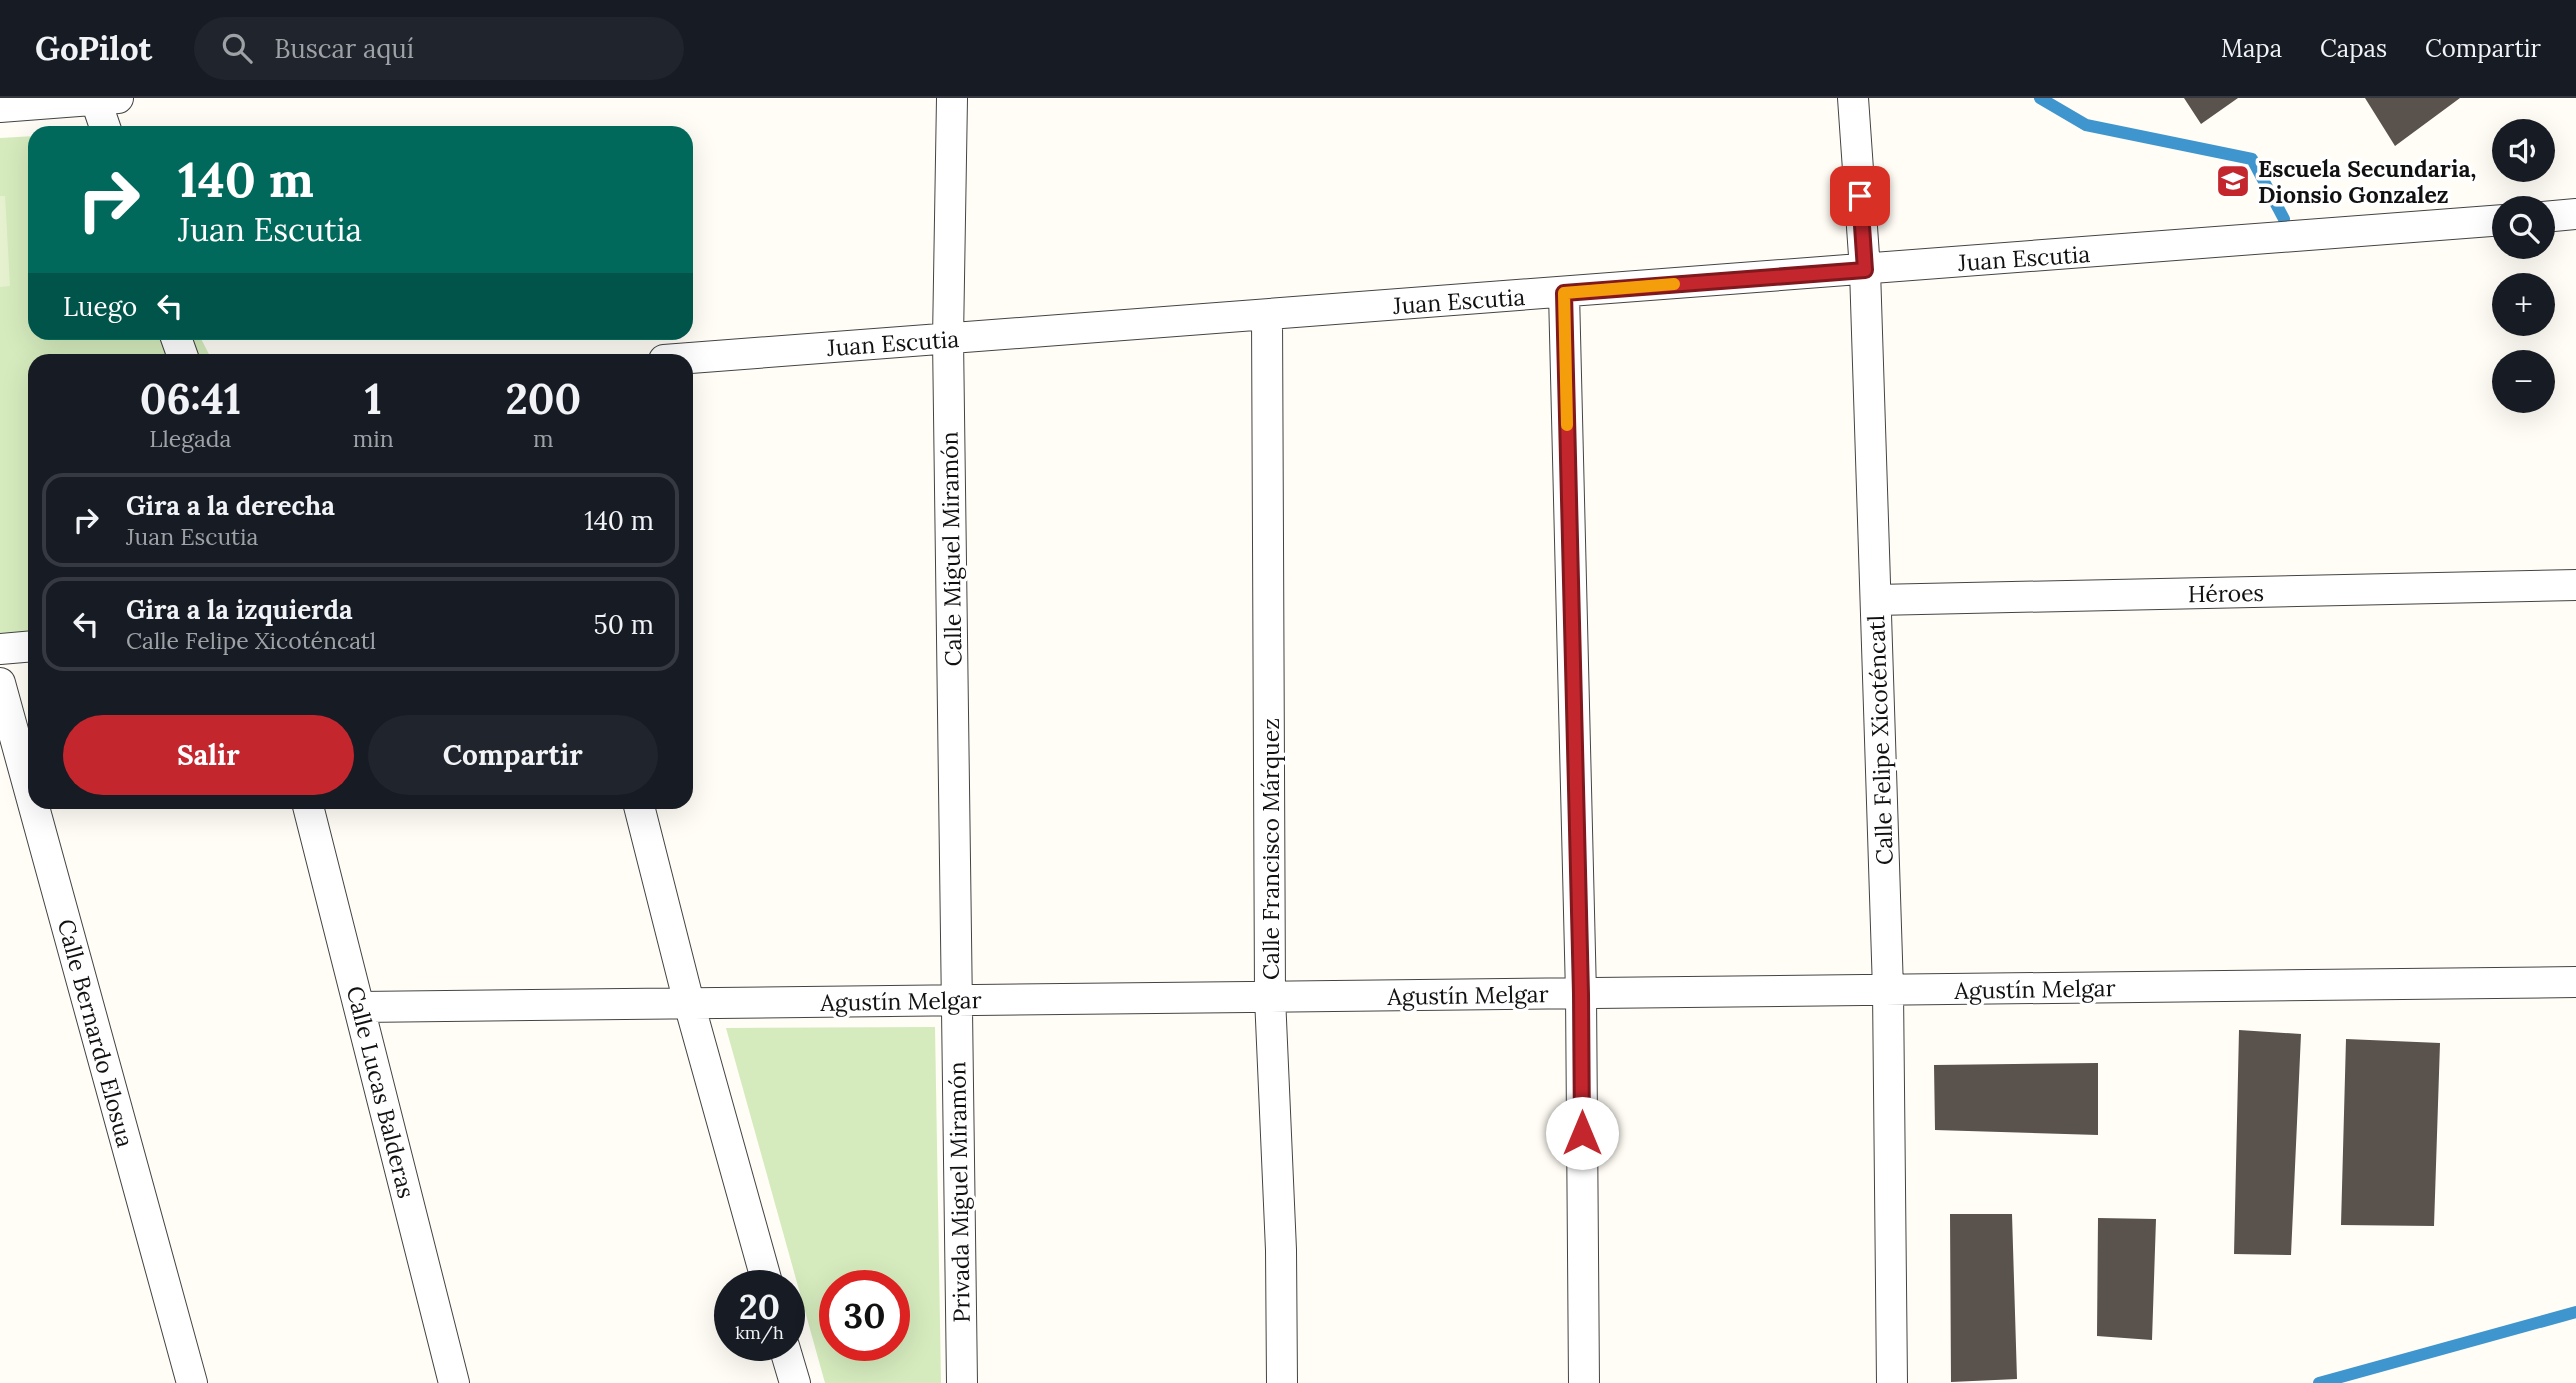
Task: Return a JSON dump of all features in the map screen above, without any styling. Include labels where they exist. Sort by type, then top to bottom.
[{"type":"street","name":"Calle Miguel Miramón","points":[[952,98],[948,339],[956,1001]]},
{"type":"street","name":"Calle Felipe Xicoténcatl","points":[[1853,98],[1865,270],[1888,990],[1892,1383]]},
{"type":"street","points":[[0,107],[103,99],[106,126]]},
{"type":"street","points":[[2555,216],[2576,214]]},
{"type":"street","name":"Juan Escutia","points":[[693,358],[2492,221]]},
{"type":"street","points":[[1564,293],[1581,994],[1584,1383]]},
{"type":"street","name":"Calle Francisco Márquez","points":[[1268,315],[1270,997],[1281,1250],[1282,1383]]},
{"type":"street","name":"Héroes","points":[[1875,600],[2576,585]]},
{"type":"street","points":[[0,649],[28,647]]},
{"type":"street","name":"Calle Bernardo Elosua","points":[[0,683],[28,785]]},
{"type":"street","name":"Calle Bernardo Elosua","points":[[35,809],[192,1383]]},
{"type":"street","name":"Calle Lucas Balderas","points":[[309,809],[454,1383]]},
{"type":"street","points":[[640,809],[689,1003],[764,1270]]},
{"type":"street","name":"Agustín Melgar","points":[[360,1007],[2576,982]]},
{"type":"street","name":"Privada Miguel Miramón","points":[[956,1001],[962,1383]]},
{"type":"street","points":[[788,1361],[795,1383]]},
{"type":"green space","points":[[28,136],[28,340],[202,340],[209,354],[28,354],[28,632],[0,638],[0,138]]},
{"type":"green space","points":[[0,196],[5,196],[10,286],[0,287]]},
{"type":"green space","points":[[935,1027],[941,1383],[825,1383],[805,1311],[805,1270],[793,1270],[726,1028]]},
{"type":"building","points":[[2184,98],[2238,98],[2201,124]]},
{"type":"building","points":[[2365,98],[2460,98],[2395,146]]},
{"type":"building","points":[[2239,1030],[2301,1034],[2291,1255],[2234,1254]]},
{"type":"building","points":[[2346,1039],[2440,1043],[2434,1226],[2341,1225]]},
{"type":"building","points":[[2098,1063],[2098,1135],[1935,1130],[1934,1065]]},
{"type":"building","points":[[1950,1214],[2012,1214],[2017,1379],[1951,1382]]},
{"type":"building","points":[[2098,1218],[2156,1219],[2152,1340],[2097,1336]]},
{"type":"waterway","points":[[2040,98],[2086,125],[2252,159],[2284,219]]},
{"type":"waterway","points":[[2319,1383],[2576,1312]]},
{"type":"slow traffic","points":[[1567,425],[1564,293],[1674,284]]},
{"type":"place","name":"Escuela Secundaria, Dionsio Gonzalez","points":[[2233,181]]},
{"type":"route","points":[[1582,1133],[1564,293],[1865,270],[1860,196]]}]
